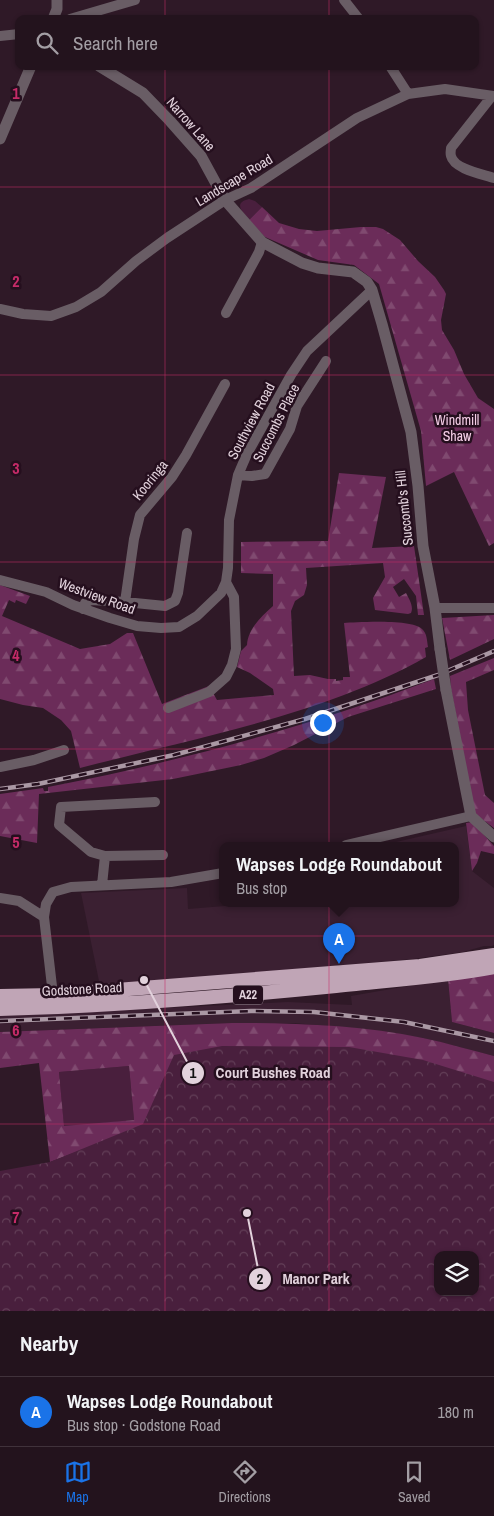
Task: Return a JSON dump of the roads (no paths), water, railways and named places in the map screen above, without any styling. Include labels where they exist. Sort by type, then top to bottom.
[{"type":"highway","name":"Godstone Road","points":[[437,969],[494,955]]},
{"type":"highway","name":"Godstone Road","points":[[0,996],[181,992],[246,995],[437,969],[494,966]]},
{"type":"highway","name":"Godstone Road","points":[[0,1009],[53,1008],[181,992]]},
{"type":"street","points":[[84,15],[135,0]]},
{"type":"street","points":[[344,0],[356,15]]},
{"type":"street","points":[[0,36],[15,34]]},
{"type":"street","points":[[0,139],[30,70]]},
{"type":"street","name":"Narrow Lane","points":[[106,70],[143,93],[170,121],[201,156],[225,200],[262,242]]},
{"type":"street","points":[[393,70],[408,94]]},
{"type":"street","name":"Landscape Road","points":[[0,309],[23,314],[51,316],[76,307],[101,292],[136,261],[225,200],[251,188],[357,118],[408,94],[445,89],[493,96]]},
{"type":"street","points":[[493,96],[451,148],[451,156],[456,163],[466,170],[494,178]]},
{"type":"street","points":[[226,313],[259,252],[262,242],[318,268],[353,272],[367,282],[372,290]]},
{"type":"street","name":"Southview Road","points":[[168,708],[209,692],[226,677],[232,665],[236,649],[234,597],[226,582],[229,520],[238,475],[259,431],[307,351],[372,290]]},
{"type":"street","name":"Succomb's Hill","points":[[372,290],[411,432],[423,546],[435,608],[446,690],[471,816]]},
{"type":"street","name":"Succombs Place","points":[[238,475],[252,476],[265,474],[290,429],[297,406],[326,361]]},
{"type":"street","name":"Kooringa","points":[[125,602],[134,539],[140,515],[172,477],[225,384]]},
{"type":"street","points":[[83,609],[85,603],[91,600],[166,606],[175,601],[188,533]]},
{"type":"street","name":"Westview Road","points":[[0,580],[46,592],[83,609],[137,626],[180,627],[197,616],[221,592],[226,582]]},
{"type":"street","points":[[435,608],[494,608]]},
{"type":"street","points":[[0,767],[34,760],[64,750]]},
{"type":"street","points":[[155,802],[62,807],[59,825],[91,852],[105,856],[163,854]]},
{"type":"street","points":[[359,842],[471,816],[494,837]]},
{"type":"street","points":[[102,885],[105,856]]},
{"type":"street","points":[[53,995],[44,917],[46,904],[53,892],[71,887],[170,882],[219,873]]},
{"type":"street","points":[[0,898],[19,901],[44,917]]},
{"type":"railway","points":[[0,789],[38,784],[174,755],[305,719],[438,675],[494,651]]},
{"type":"railway","points":[[0,1021],[251,1011],[314,1012],[404,1022],[494,1041]]},
{"type":"place","name":"Wapses Lodge Roundabout","points":[[339,964]]},
{"type":"place","name":"Court Bushes Road","points":[[144,980]]},
{"type":"place","name":"Manor Park","points":[[247,1213]]},
{"type":"park label","name":"Windmill Shaw","points":[[457,428]]}]
